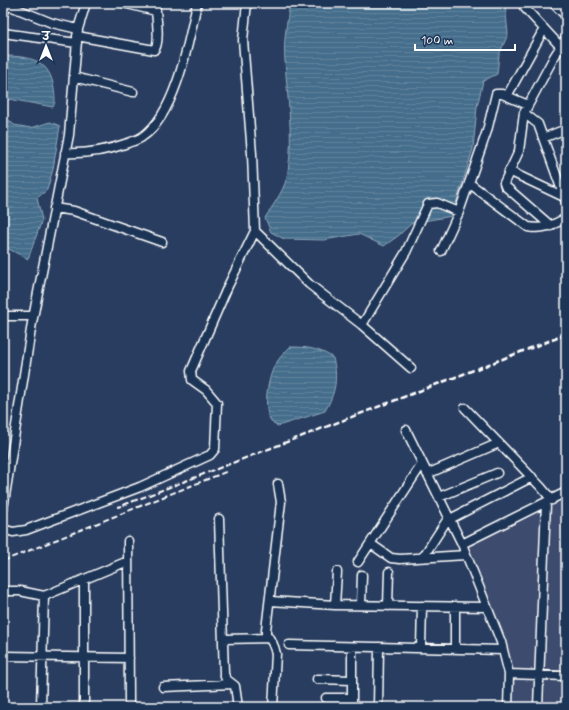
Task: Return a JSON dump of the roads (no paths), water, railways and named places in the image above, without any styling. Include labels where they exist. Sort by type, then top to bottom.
[{"type":"street","points":[[3,509],[33,316],[69,135],[77,36],[86,3]]},
{"type":"street","points":[[3,33],[77,36],[154,50],[156,48],[157,40],[155,7],[123,3]]},
{"type":"street","points":[[65,153],[92,154],[111,150],[142,137],[155,125],[168,105],[185,58],[197,3]]},
{"type":"street","points":[[3,530],[13,532],[34,528],[140,487],[210,455],[215,449],[217,403],[206,390],[192,380],[191,371],[228,286],[255,231],[252,154],[243,40],[247,3]]},
{"type":"street","points":[[553,3],[566,16]]},
{"type":"street","points":[[3,14],[7,6],[10,6],[52,23],[77,36]]},
{"type":"street","points":[[524,7],[560,46]]},
{"type":"street","points":[[506,96],[544,29]]},
{"type":"street","points":[[551,226],[504,185],[519,151],[524,113],[560,46],[566,38]]},
{"type":"street","points":[[74,77],[133,92]]},
{"type":"street","points":[[441,251],[459,212],[487,131],[496,96],[499,94],[528,105]]},
{"type":"street","points":[[524,113],[538,124],[565,199]]},
{"type":"street","points":[[543,138],[566,128]]},
{"type":"street","points":[[509,171],[565,199]]},
{"type":"street","points":[[469,183],[528,227],[538,229],[551,226],[566,218]]},
{"type":"street","points":[[362,325],[406,252],[428,204],[437,203],[459,212]]},
{"type":"street","points":[[54,208],[74,211],[162,242]]},
{"type":"street","points":[[255,231],[309,284],[362,325],[411,368]]},
{"type":"street","points":[[3,316],[33,316]]},
{"type":"street","points":[[465,408],[532,477],[549,501],[538,707]]},
{"type":"street","points":[[406,430],[462,544],[503,650],[509,674],[508,707]]},
{"type":"street","points":[[427,474],[499,444]]},
{"type":"street","points":[[358,562],[422,464]]},
{"type":"street","points":[[439,497],[497,472]]},
{"type":"street","points":[[423,557],[449,518],[532,477]]},
{"type":"street","points":[[274,707],[276,654],[272,641],[266,635],[266,630],[281,502],[278,484]]},
{"type":"street","points":[[462,544],[565,494]]},
{"type":"street","points":[[219,519],[225,676],[237,691],[238,707]]},
{"type":"street","points":[[128,541],[129,702]]},
{"type":"street","points":[[371,544],[391,558],[466,555]]},
{"type":"street","points":[[3,590],[20,591],[44,596],[128,561]]},
{"type":"street","points":[[335,605],[336,572]]},
{"type":"street","points":[[388,606],[389,572]]},
{"type":"street","points":[[362,575],[362,605]]},
{"type":"street","points":[[84,580],[84,702]]},
{"type":"street","points":[[41,707],[44,596]]},
{"type":"street","points":[[270,601],[335,605],[487,607]]},
{"type":"street","points":[[421,648],[422,606]]},
{"type":"street","points":[[455,606],[455,649]]},
{"type":"street","points":[[223,639],[268,638]]},
{"type":"street","points":[[289,645],[503,650]]},
{"type":"street","points":[[352,647],[352,707]]},
{"type":"street","points":[[378,707],[379,648]]},
{"type":"street","points":[[5,656],[129,658]]},
{"type":"street","points":[[509,674],[566,676]]},
{"type":"street","points":[[317,679],[352,680]]},
{"type":"street","points":[[163,687],[232,684]]},
{"type":"street","points":[[326,698],[352,698]]},
{"type":"railway","points":[[566,334],[118,507],[566,335]]},
{"type":"railway","points":[[3,561],[228,471]]}]
